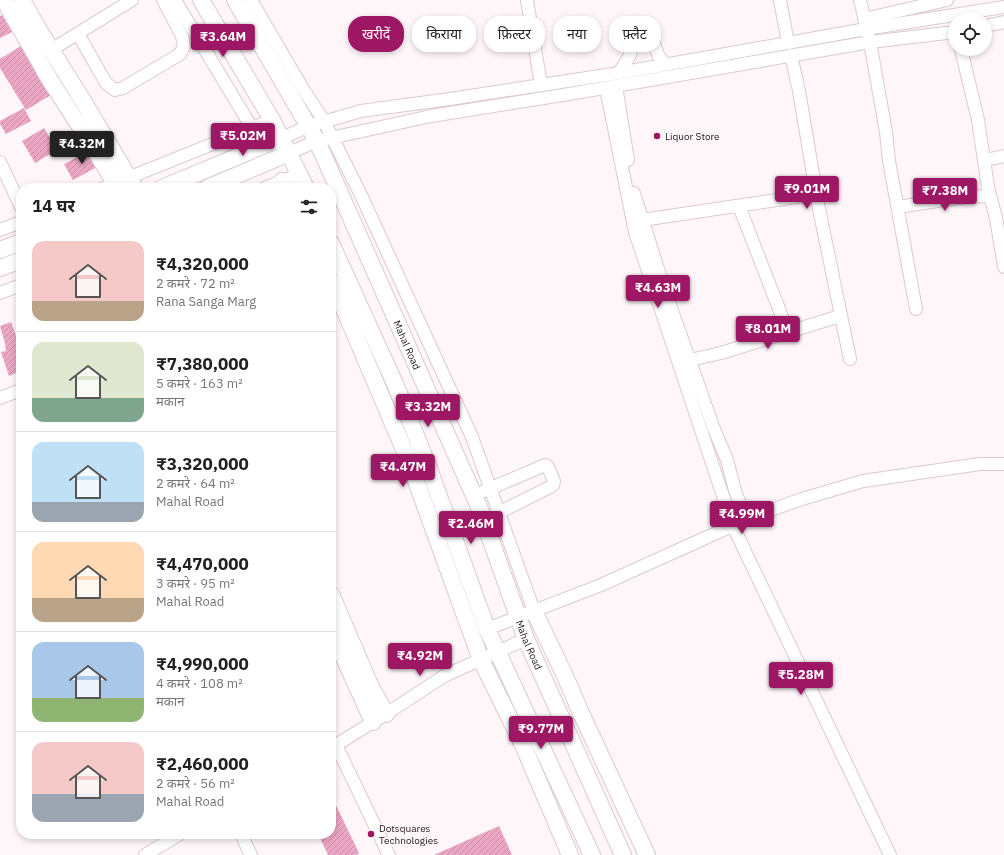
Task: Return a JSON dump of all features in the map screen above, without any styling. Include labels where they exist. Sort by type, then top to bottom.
[{"type":"main road","points":[[4,0],[50,80],[119,183]]},
{"type":"main road","points":[[22,0],[85,104],[119,183]]},
{"type":"main road","points":[[201,0],[272,120],[303,181]]},
{"type":"main road","name":"Mahal Road","points":[[235,0],[317,124],[324,139],[369,260],[484,520],[526,639],[623,855]]},
{"type":"main road","points":[[174,183],[282,138]]},
{"type":"main road","points":[[219,183],[289,153]]},
{"type":"main road","points":[[0,250],[16,244]]},
{"type":"main road","points":[[336,254],[387,366],[427,463],[487,629],[592,855]]},
{"type":"main road","points":[[0,268],[16,262]]},
{"type":"main road","points":[[336,300],[371,373],[408,459],[481,660],[523,745],[570,855]]},
{"type":"main road","points":[[371,373],[387,366]]},
{"type":"main road","points":[[336,606],[370,685],[379,718]]},
{"type":"main road","points":[[534,611],[647,855]]},
{"type":"main road","points":[[336,638],[379,718]]},
{"type":"street","points":[[51,50],[132,0]]},
{"type":"street","points":[[78,34],[106,83],[115,90],[123,88],[180,54],[184,46],[182,36],[163,0]]},
{"type":"street","points":[[175,0],[252,128]]},
{"type":"street","points":[[251,0],[304,89],[317,124]]},
{"type":"street","points":[[526,0],[542,85]]},
{"type":"street","points":[[780,0],[788,43]]},
{"type":"street","points":[[860,0],[870,42],[886,132],[889,161],[916,309]]},
{"type":"street","points":[[282,138],[317,124],[361,112],[619,73],[788,43],[865,24],[948,0]]},
{"type":"street","points":[[865,24],[1004,7]]},
{"type":"street","points":[[992,25],[1004,22]]},
{"type":"street","points":[[289,153],[324,139],[430,116],[611,87],[870,42],[948,33]]},
{"type":"street","points":[[619,73],[629,57],[637,37],[645,35],[649,35],[652,38],[658,55],[665,64]]},
{"type":"street","points":[[791,55],[799,91],[840,316],[850,360]]},
{"type":"street","points":[[963,56],[978,120],[990,196],[999,213],[1004,267]]},
{"type":"street","points":[[611,87],[632,187],[653,256],[714,429],[727,460],[736,494],[747,520]]},
{"type":"street","points":[[611,87],[635,232],[733,526],[890,855]]},
{"type":"street","points":[[125,183],[272,120]]},
{"type":"street","points":[[324,139],[361,195],[472,437],[534,611]]},
{"type":"street","points":[[985,160],[1004,156]]},
{"type":"street","points":[[0,162],[16,197]]},
{"type":"street","points":[[290,183],[303,181]]},
{"type":"street","points":[[642,220],[817,194]]},
{"type":"street","points":[[898,207],[964,197],[990,196]]},
{"type":"street","points":[[740,206],[788,332]]},
{"type":"street","points":[[0,230],[16,224]]},
{"type":"street","points":[[369,260],[386,252]]},
{"type":"street","points":[[0,293],[16,287]]},
{"type":"street","points":[[690,360],[721,353],[840,316]]},
{"type":"street","points":[[0,398],[16,392]]},
{"type":"street","points":[[487,629],[601,585],[747,520],[802,499],[863,481],[980,464],[1004,464]]},
{"type":"street","points":[[473,495],[543,466],[546,465],[548,467],[554,482],[553,485],[484,520]]},
{"type":"street","points":[[336,744],[444,676],[526,639]]},
{"type":"street","points":[[336,752],[388,855]]},
{"type":"street","points":[[145,855],[172,839]]},
{"type":"street","points":[[243,839],[251,855]]},
{"type":"building","points":[[2,15],[12,32],[0,38],[0,16]]},
{"type":"building","points":[[21,46],[51,95],[26,110],[0,68],[0,59]]},
{"type":"building","points":[[24,108],[31,121],[6,134],[0,124],[0,121]]},
{"type":"building","points":[[44,128],[57,150],[35,163],[22,141]]},
{"type":"building","points":[[91,150],[99,166],[73,180],[64,164]]},
{"type":"building","points":[[11,322],[16,336],[16,373],[9,376],[1,352],[6,351],[0,326]]},
{"type":"building","points":[[336,805],[359,853],[357,855],[328,855],[320,839],[336,839]]},
{"type":"building","points":[[499,826],[512,855],[434,855]]},
{"type":"place","name":"Liquor Store","points":[[657,136]]},
{"type":"place","name":"Dotsquares Technologies","points":[[371,834]]}]
